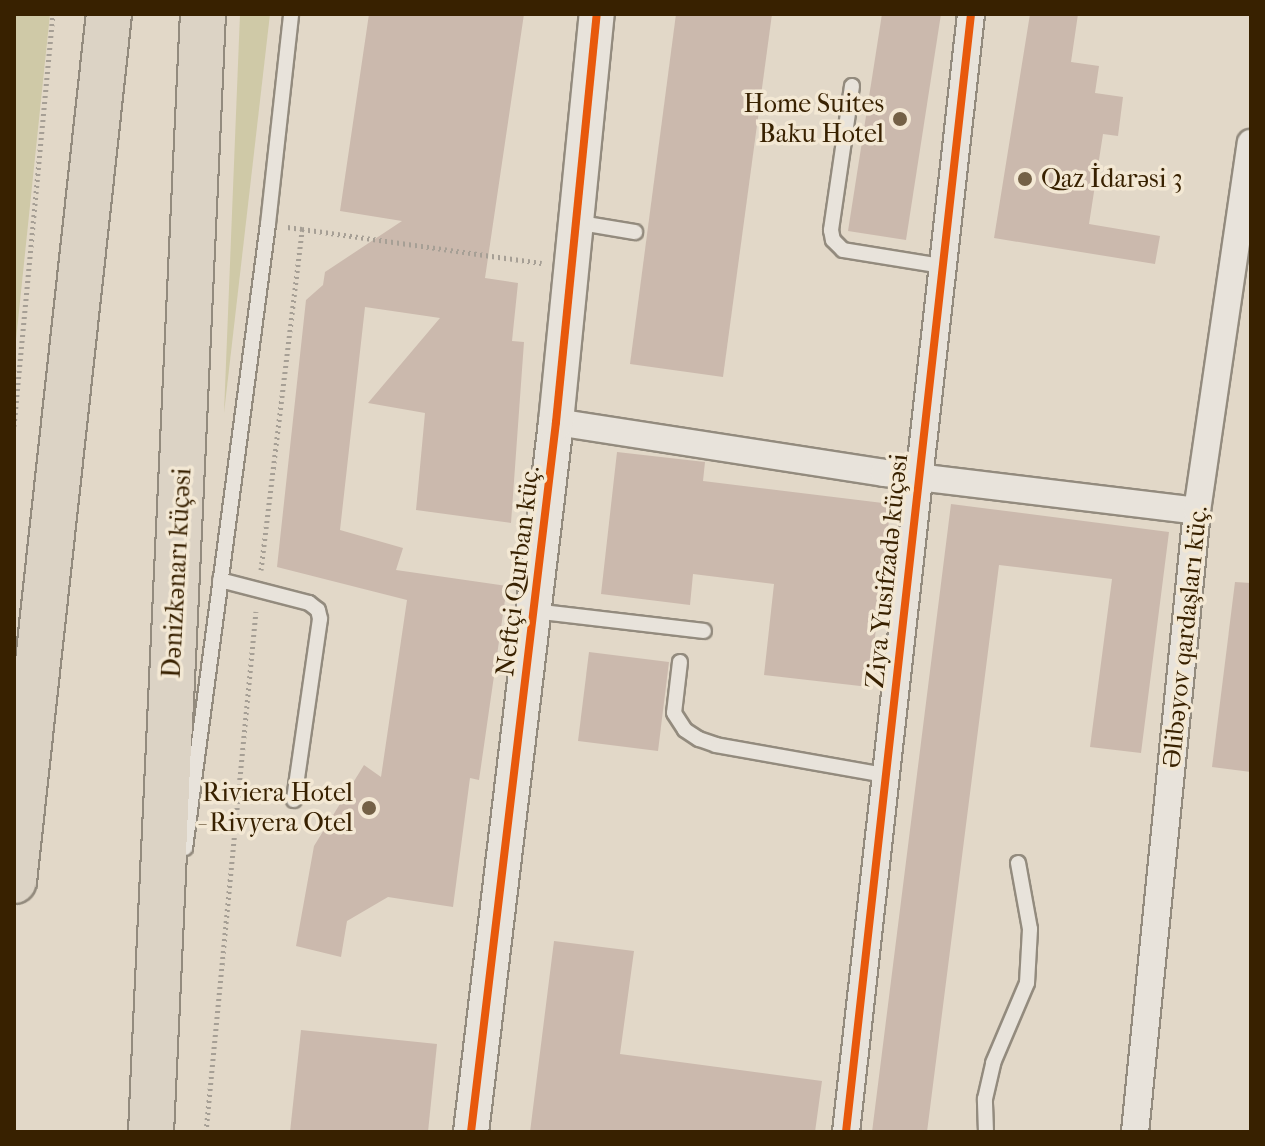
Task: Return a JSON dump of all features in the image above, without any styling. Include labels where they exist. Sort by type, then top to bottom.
[{"type":"highway","points":[[14,881],[109,14]]},
{"type":"highway","name":"Dənizkənarı küçəsi","points":[[151,1132],[203,14]]},
{"type":"street","name":"Neftçi Qurban küç.","points":[[471,1132],[556,422],[569,266],[597,14]]},
{"type":"street","name":"Ziya Yusifzadə küçəsi","points":[[846,1132],[971,14]]},
{"type":"street","name":"Əlibəyov qardaşları küç.","points":[[1135,1132],[1197,511],[1251,143]]},
{"type":"street","points":[[556,422],[917,476],[1197,511]]},
{"type":"lane","points":[[183,860],[268,224],[291,14]]},
{"type":"lane","points":[[852,86],[831,230],[833,240],[843,250],[942,266]]},
{"type":"lane","points":[[575,222],[635,232]]},
{"type":"lane","points":[[220,580],[309,603],[318,610],[320,619],[294,800]]},
{"type":"lane","points":[[534,611],[704,631]]},
{"type":"lane","points":[[680,662],[674,713],[685,730],[699,739],[885,775]]},
{"type":"lane","points":[[986,1132],[985,1099],[993,1063],[1027,983],[1030,929],[1018,863]]},
{"type":"lane","points":[[155,1078],[177,907]]},
{"type":"path","points":[[14,426],[53,14]]},
{"type":"path","points":[[268,224],[569,266]]},
{"type":"path","points":[[206,1132],[258,590],[302,229]]},
{"type":"shaded area","points":[[14,14],[50,14],[14,359]]},
{"type":"shaded area","points":[[240,14],[270,14],[224,413]]},
{"type":"building","points":[[369,14],[524,14],[485,278],[518,283],[512,341],[524,342],[511,523],[416,510],[425,413],[368,403],[440,318],[365,307],[340,530],[403,548],[396,570],[507,586],[479,780],[470,778],[453,907],[388,897],[347,921],[341,957],[296,946],[314,846],[364,765],[381,777],[407,600],[277,567],[306,300],[323,285],[325,272],[402,221],[340,211]]},
{"type":"building","points":[[676,14],[772,14],[723,377],[630,364]]},
{"type":"building","points":[[882,14],[941,14],[906,240],[848,231]]},
{"type":"building","points":[[1030,14],[1078,14],[1071,62],[1099,66],[1095,93],[1123,97],[1118,136],[1103,134],[1089,224],[1160,236],[1155,264],[994,238]]},
{"type":"building","points":[[617,452],[705,462],[703,481],[891,504],[869,687],[764,675],[774,584],[693,574],[690,605],[601,594]]},
{"type":"building","points":[[951,504],[1169,532],[1141,753],[1090,747],[1112,579],[999,565],[927,1132],[872,1132]]},
{"type":"building","points":[[1235,582],[1251,583],[1251,772],[1212,767]]},
{"type":"building","points":[[589,652],[669,662],[658,751],[578,741]]},
{"type":"building","points":[[554,941],[634,951],[620,1054],[822,1081],[815,1132],[530,1132]]},
{"type":"building","points":[[301,1030],[437,1044],[428,1132],[290,1132]]},
{"type":"cycle path","points":[[471,1132],[556,422],[597,14]]},
{"type":"cycle path","points":[[846,1132],[971,14]]},
{"type":"place","name":"Home Suites Baku Hotel","points":[[900,119]]},
{"type":"place","name":"Qaz İdarəsi 3","points":[[1025,179]]},
{"type":"place","name":"Riviera Hotel - Rivyera Otel","points":[[369,808]]}]
